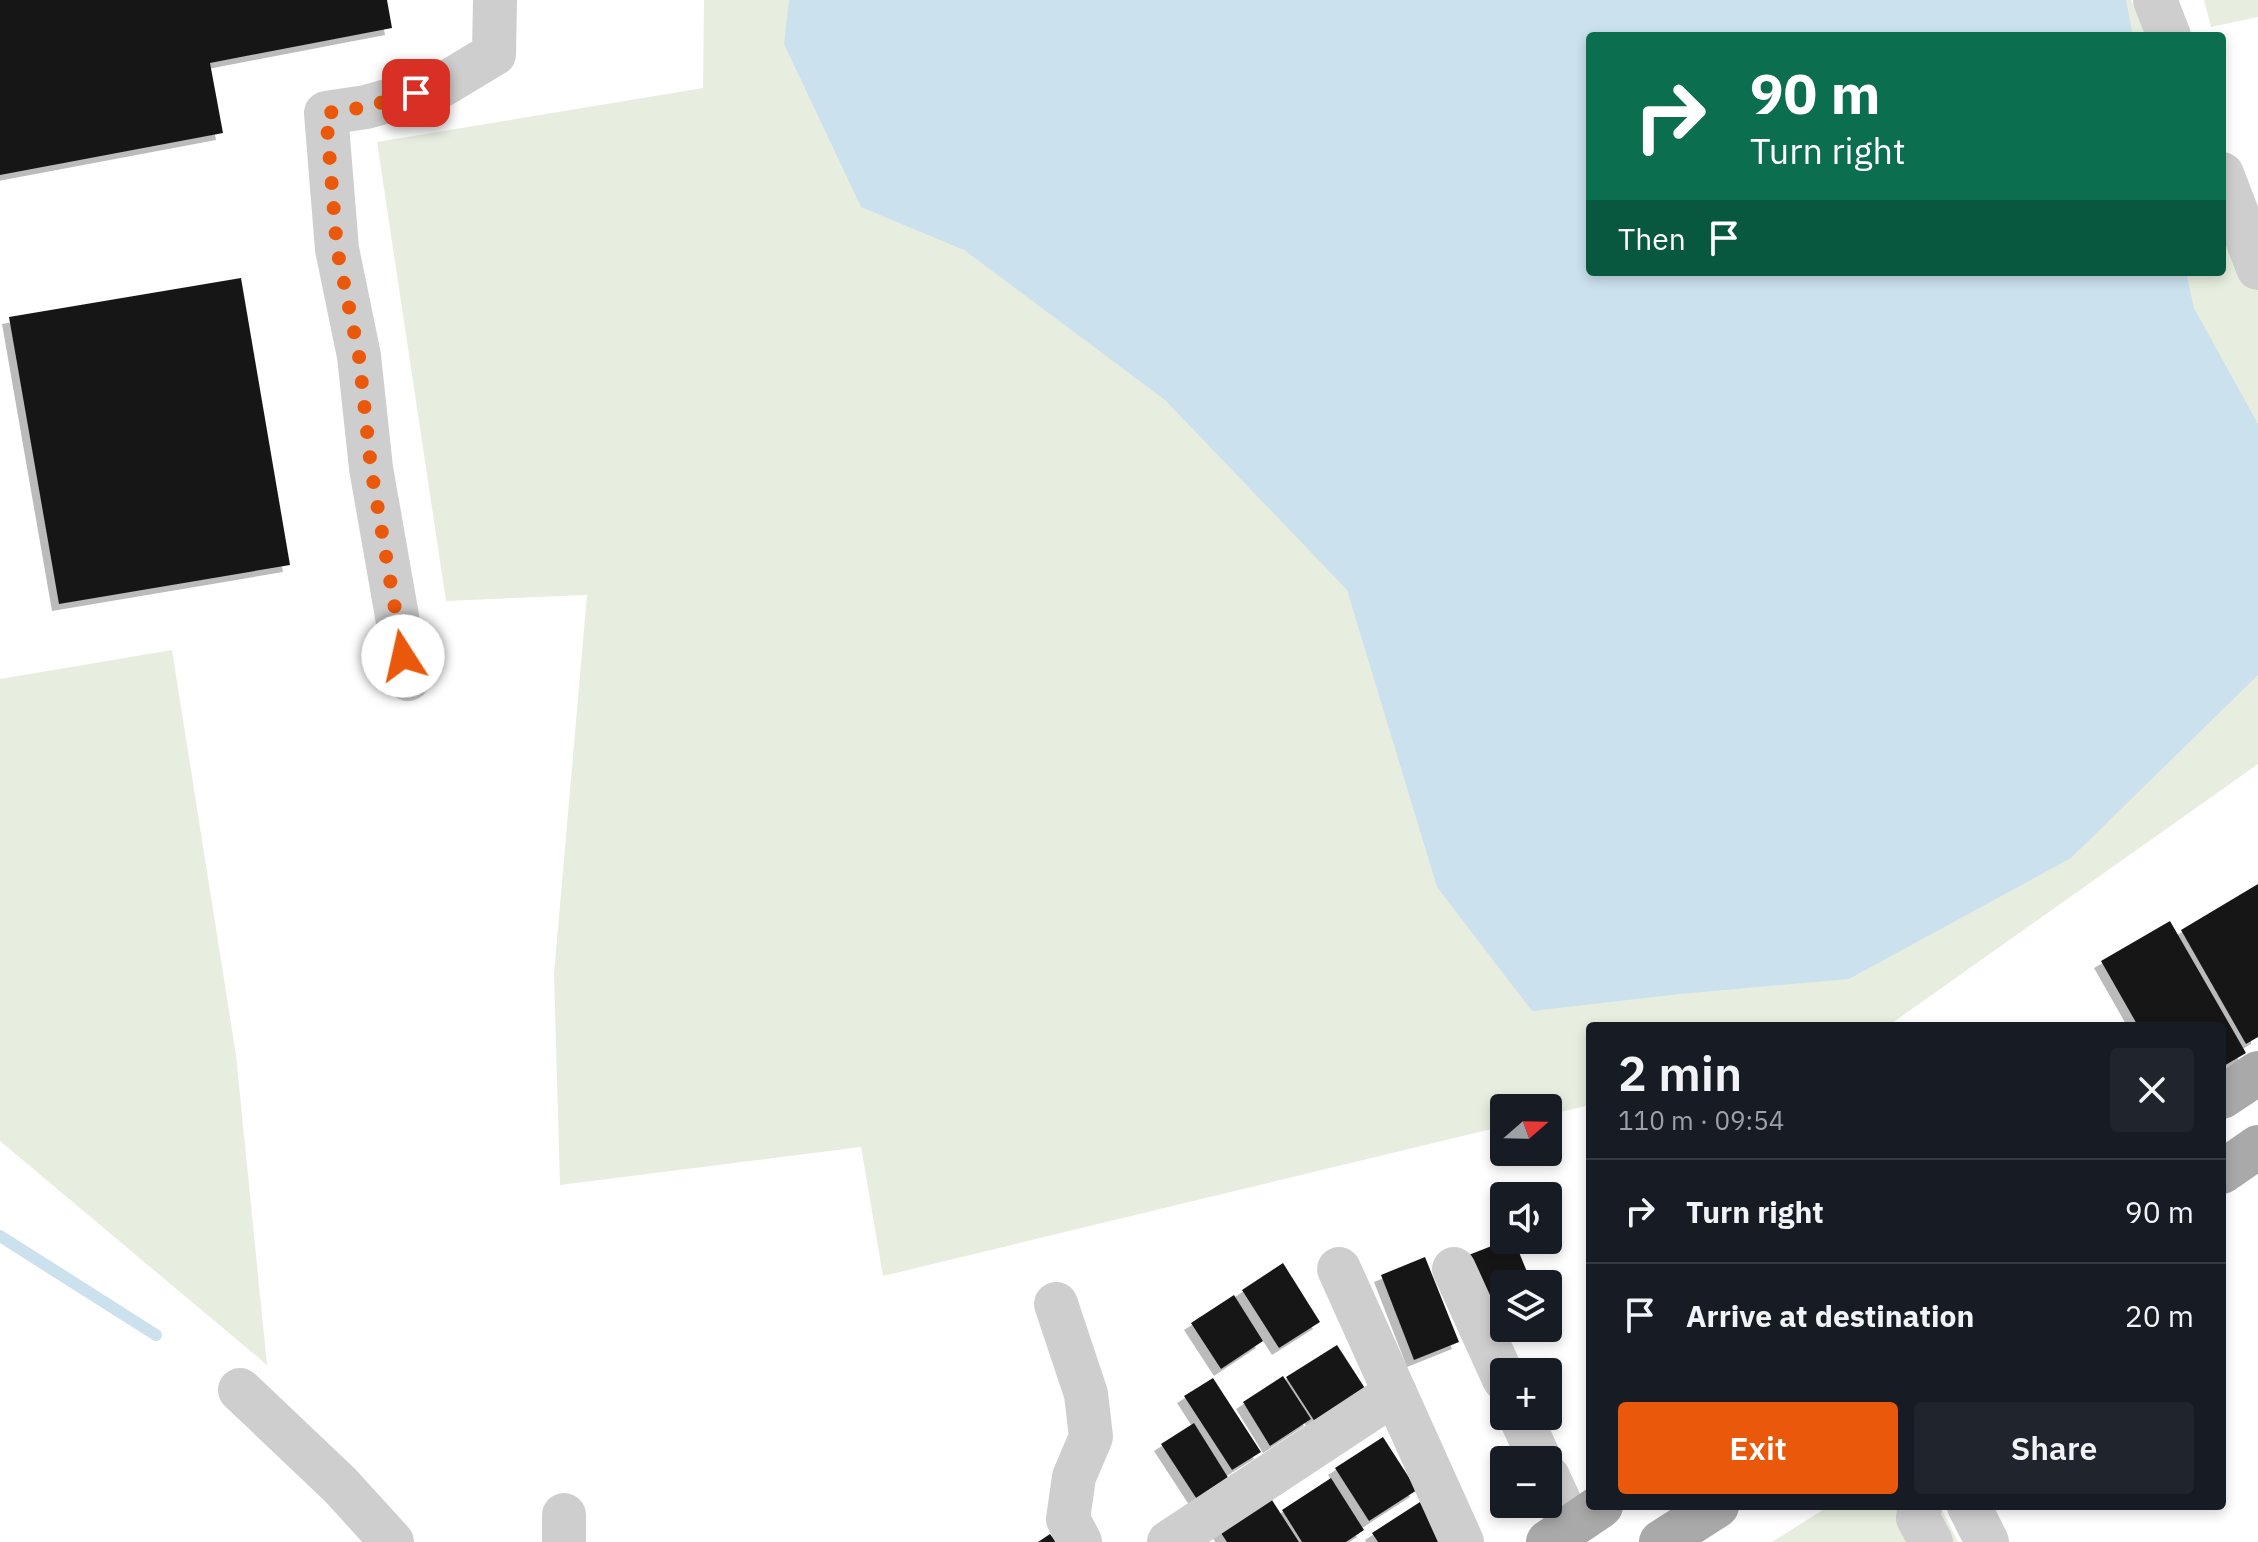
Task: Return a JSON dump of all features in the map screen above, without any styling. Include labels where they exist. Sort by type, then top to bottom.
[{"type":"main road","points":[[2226,1094],[2258,1073]]},
{"type":"main road","points":[[2226,1169],[2258,1147]]},
{"type":"main road","points":[[1661,1542],[1711,1510]]},
{"type":"street","points":[[408,679],[371,468],[359,356],[337,249],[326,113],[366,107],[441,86],[494,54],[495,0]]},
{"type":"street","points":[[2155,0],[2167,32]]},
{"type":"street","points":[[2226,184],[2258,268]]},
{"type":"street","points":[[1339,1269],[1462,1542]]},
{"type":"street","points":[[1454,1269],[1494,1358]]},
{"type":"street","points":[[1056,1304],[1086,1394],[1091,1437],[1074,1477],[1068,1519],[1080,1542]]},
{"type":"street","points":[[240,1390],[340,1485],[392,1542]]},
{"type":"street","points":[[1169,1542],[1395,1393]]},
{"type":"street","points":[[1562,1504],[1573,1525]]},
{"type":"street","points":[[1971,1510],[1987,1542]]},
{"type":"green space","points":[[704,0],[2131,0],[2145,32],[1586,32],[1586,276],[2226,276],[2226,222],[2258,290],[2258,764],[1894,1022],[1586,1022],[1586,1106],[1562,1112],[1562,1094],[1490,1094],[1490,1129],[883,1276],[861,1147],[560,1185],[554,974],[587,595],[446,601],[377,142],[703,88]]},
{"type":"green space","points":[[2204,0],[2258,0],[2258,17],[2211,27]]},
{"type":"green space","points":[[172,650],[236,1055],[267,1365],[0,1141],[0,679]]},
{"type":"green space","points":[[1823,1510],[1942,1510],[1958,1542],[1772,1542]]},
{"type":"water","points":[[789,0],[2126,0],[2132,32],[1586,32],[1586,276],[2187,276],[2194,308],[2258,424],[2258,675],[2071,858],[1849,979],[1532,1011],[1437,887],[1347,590],[1165,400],[964,250],[861,207],[784,44]]},
{"type":"building","points":[[0,0],[387,0],[392,28],[210,63],[223,133],[0,175]]},
{"type":"building","points":[[241,278],[290,565],[59,604],[9,317]]},
{"type":"building","points":[[2258,884],[2258,1037],[2246,1044],[2181,930]]},
{"type":"building","points":[[2170,921],[2246,1053],[2226,1065],[2226,1022],[2136,1022],[2101,961]]},
{"type":"building","points":[[1490,1247],[1490,1254],[1520,1254],[1526,1270],[1490,1270],[1490,1303],[1480,1307],[1461,1258]]},
{"type":"building","points":[[1425,1257],[1459,1342],[1414,1360],[1381,1275]]},
{"type":"building","points":[[1283,1263],[1320,1322],[1279,1348],[1242,1290]]},
{"type":"building","points":[[1234,1295],[1263,1341],[1221,1369],[1191,1323]]},
{"type":"building","points":[[1337,1345],[1370,1396],[1319,1428],[1286,1377]]},
{"type":"building","points":[[1283,1376],[1311,1419],[1270,1446],[1243,1402]]},
{"type":"building","points":[[1213,1378],[1261,1452],[1232,1470],[1184,1396]]},
{"type":"building","points":[[1194,1423],[1234,1487],[1202,1507],[1161,1444]]},
{"type":"building","points":[[1383,1437],[1417,1490],[1369,1521],[1335,1468]]},
{"type":"building","points":[[1331,1478],[1364,1530],[1346,1542],[1302,1542],[1282,1510]]},
{"type":"building","points":[[1270,1497],[1299,1542],[1227,1542],[1219,1530]]},
{"type":"building","points":[[1420,1502],[1445,1542],[1378,1542],[1372,1533]]},
{"type":"building","points":[[1050,1534],[1056,1542],[1038,1542]]},
{"type":"waterway","points":[[0,1236],[156,1335]]},
{"type":"route","points":[[403,656],[371,468],[359,356],[337,249],[326,113],[366,107],[416,93]]}]
